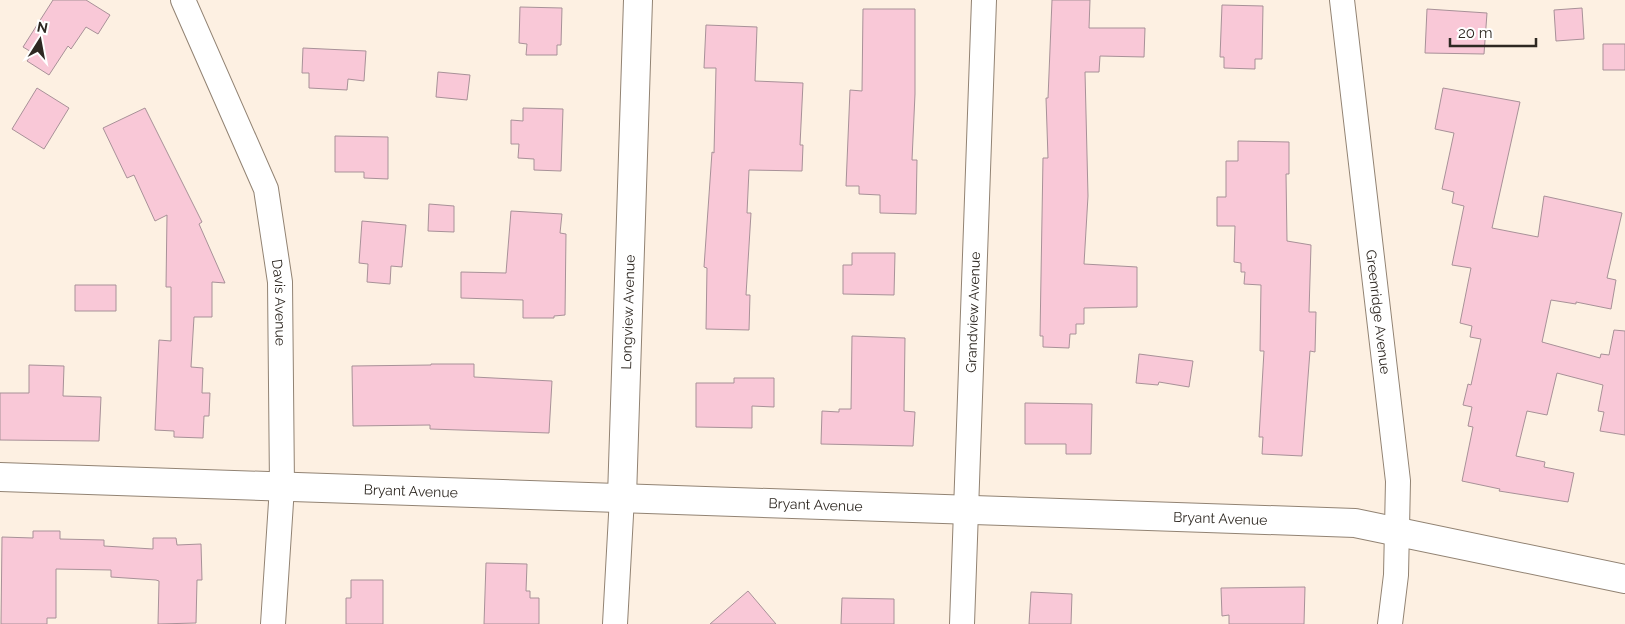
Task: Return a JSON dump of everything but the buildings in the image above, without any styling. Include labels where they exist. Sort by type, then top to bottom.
[{"type":"street","name":"Davis Avenue","points":[[183,0],[266,189],[280,282],[282,487],[274,624]]},
{"type":"street","name":"Longview Avenue","points":[[615,624],[622,498],[638,0]]},
{"type":"street","name":"Grandview Avenue","points":[[962,624],[984,0]]},
{"type":"street","name":"Greenridge Avenue","points":[[1342,0],[1398,482],[1396,575],[1390,624]]},
{"type":"street","name":"Bryant Avenue","points":[[0,477],[1355,523],[1625,579]]}]
